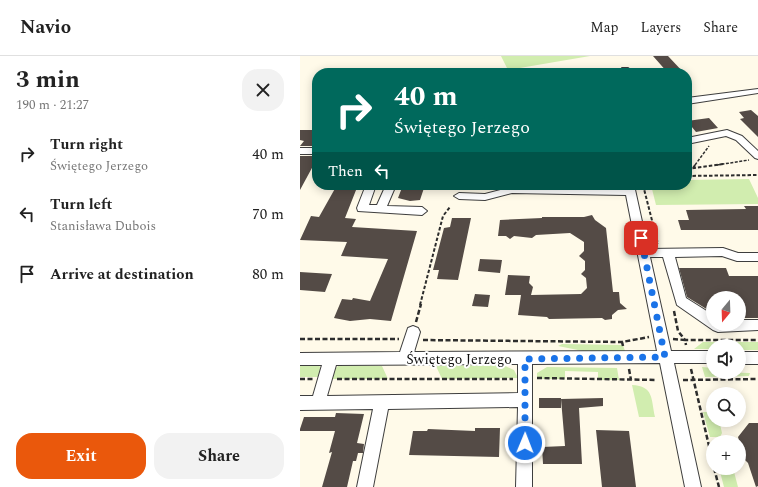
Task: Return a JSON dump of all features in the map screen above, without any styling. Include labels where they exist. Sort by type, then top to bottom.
[{"type":"street","points":[[692,100],[757,92]]},
{"type":"street","points":[[692,140],[727,133],[739,138],[754,158]]},
{"type":"street","points":[[300,151],[312,151]]},
{"type":"street","points":[[369,190],[362,208],[422,211]]},
{"type":"street","points":[[381,208],[389,190]]},
{"type":"street","points":[[459,196],[484,197],[512,190]]},
{"type":"street","points":[[629,190],[644,253],[692,487]]},
{"type":"street","points":[[644,253],[723,252],[737,257],[758,257]]},
{"type":"street","points":[[668,253],[681,301],[706,317]]},
{"type":"street","points":[[746,325],[758,325]]},
{"type":"street","points":[[405,359],[412,336]]},
{"type":"street","name":"Świętego Jerzego","points":[[300,358],[525,359],[706,357]]},
{"type":"street","points":[[318,403],[331,358]]},
{"type":"street","points":[[746,358],[758,358]]},
{"type":"street","points":[[524,487],[525,359]]},
{"type":"street","points":[[300,403],[525,400]]},
{"type":"street","points":[[365,487],[382,403]]},
{"type":"path","points":[[693,168],[715,136]]},
{"type":"path","points":[[693,168],[754,158]]},
{"type":"path","points":[[692,176],[758,176]]},
{"type":"path","points":[[412,336],[443,216],[450,206]]},
{"type":"path","points":[[300,339],[412,336],[622,342]]},
{"type":"path","points":[[685,340],[758,340]]},
{"type":"path","points":[[693,380],[706,435]]},
{"type":"path","points":[[716,475],[719,487]]},
{"type":"green space","points":[[501,56],[590,56],[520,68],[507,68]]},
{"type":"green space","points":[[749,179],[758,198],[758,204],[656,205],[652,190],[692,190],[692,180]]},
{"type":"green space","points":[[703,342],[706,342],[706,349],[694,349]]},
{"type":"green space","points":[[746,342],[758,342],[758,350],[746,350]]},
{"type":"green space","points":[[562,344],[623,345],[625,351],[588,352],[558,346]]},
{"type":"green space","points":[[300,365],[319,365],[322,371],[320,377],[300,377]]},
{"type":"green space","points":[[339,365],[382,366],[388,379],[331,379],[334,370]]},
{"type":"green space","points":[[503,365],[514,370],[518,378],[442,379],[436,366]]},
{"type":"green space","points":[[547,367],[617,368],[619,380],[598,380],[598,372],[565,371],[565,379],[537,379],[537,373]]},
{"type":"green space","points":[[702,367],[706,367],[705,377]]},
{"type":"green space","points":[[746,373],[750,373],[749,376],[746,376]]},
{"type":"green space","points":[[632,385],[639,386],[648,391],[652,399],[655,417],[639,417]]},
{"type":"green space","points":[[703,412],[706,412],[706,423]]},
{"type":"green space","points":[[707,427],[721,427],[721,435],[709,435]]},
{"type":"green space","points":[[721,475],[735,475],[738,487],[724,487]]},
{"type":"building","points":[[653,56],[668,56],[679,68],[664,68]]},
{"type":"building","points":[[751,110],[758,116],[758,137],[740,119],[744,118],[739,112]]},
{"type":"building","points":[[709,118],[718,128],[696,132],[692,127],[692,120]]},
{"type":"building","points":[[300,130],[312,130],[312,146],[300,146],[304,141],[300,140]]},
{"type":"building","points":[[300,156],[312,156],[312,168],[300,190]]},
{"type":"building","points":[[334,190],[356,190],[345,218],[356,219],[352,227],[417,231],[391,321],[370,319],[350,321],[334,318],[342,299],[352,300],[353,298],[370,301],[388,259],[341,256],[347,242],[300,240],[311,216],[319,217]]},
{"type":"building","points":[[401,190],[423,190],[420,200],[410,201],[398,198]]},
{"type":"building","points":[[744,206],[758,206],[758,230],[681,230],[678,220],[689,220],[686,210],[746,209]]},
{"type":"building","points":[[592,215],[595,220],[606,228],[613,292],[619,292],[620,303],[627,309],[618,310],[612,315],[612,319],[605,320],[602,318],[549,319],[547,317],[518,315],[521,295],[505,295],[508,275],[530,276],[529,283],[533,287],[531,295],[581,294],[587,288],[586,278],[581,274],[585,270],[585,261],[579,256],[584,251],[584,242],[570,233],[536,235],[532,238],[514,236],[510,239],[506,236],[498,236],[500,220],[542,217],[584,217]]},
{"type":"building","points":[[452,218],[471,218],[458,280],[437,279],[439,270],[433,270],[444,228],[450,227]]},
{"type":"building","points":[[480,259],[502,260],[500,273],[478,271]]},
{"type":"building","points":[[679,268],[726,268],[729,276],[758,276],[758,318],[746,318],[746,291],[706,291],[706,309],[687,297]]},
{"type":"building","points":[[300,272],[332,274],[325,292],[300,290]]},
{"type":"building","points":[[475,294],[490,295],[488,307],[472,306]]},
{"type":"building","points":[[539,398],[561,398],[561,408],[539,408]]},
{"type":"building","points":[[603,398],[603,406],[579,408],[582,464],[543,464],[542,447],[565,446],[561,399]]},
{"type":"building","points":[[336,413],[364,414],[357,443],[364,444],[363,453],[358,453],[356,461],[353,461],[347,487],[322,487],[332,452],[329,453],[335,431],[300,431],[300,429],[304,417],[335,417]]},
{"type":"building","points":[[749,423],[758,423],[758,486],[756,487],[746,461],[746,435],[740,435]]},
{"type":"building","points":[[475,428],[500,428],[499,457],[409,455],[413,431],[427,431],[428,429],[475,431]]},
{"type":"building","points":[[596,430],[629,431],[636,487],[602,487]]},
{"type":"route","points":[[525,443],[525,359],[626,359],[665,357],[641,238]]}]
